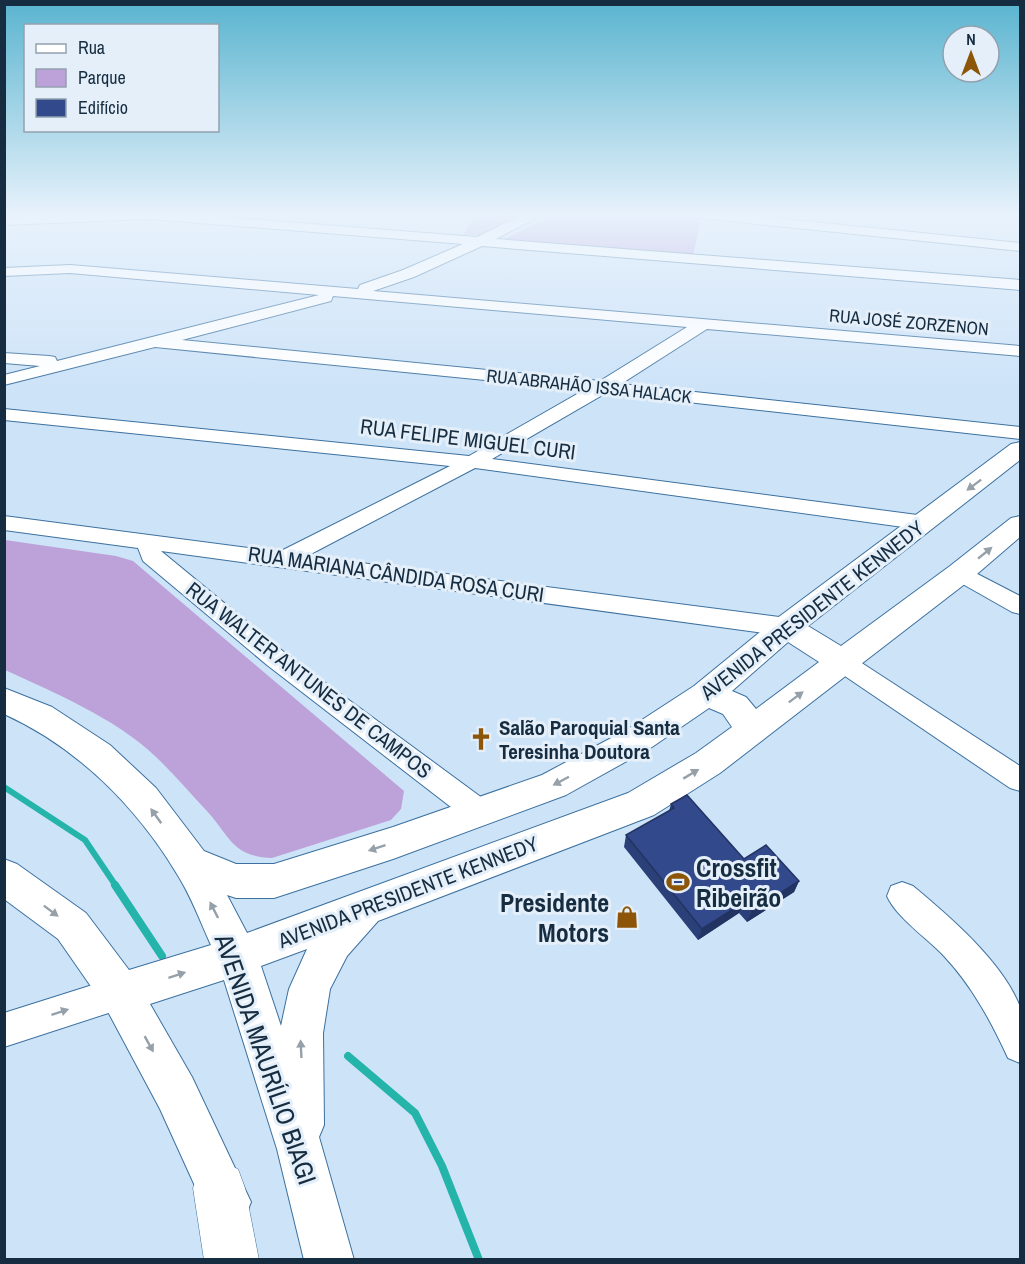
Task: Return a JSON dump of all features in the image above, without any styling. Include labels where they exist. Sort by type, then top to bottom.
[{"type":"highway","points":[[219,1188],[232,1260]]},
{"type":"main road","name":"AVENIDA PRESIDENTE KENNEDY","points":[[191,863],[236,881],[274,881],[554,785],[640,738],[705,695],[787,627],[1020,449]]},
{"type":"main road","name":"AVENIDA PRESIDENTE KENNEDY","points":[[121,993],[237,956],[641,804],[708,764],[960,573],[1020,524]]},
{"type":"main road","points":[[787,627],[842,662]]},
{"type":"main road","points":[[705,695],[729,701],[738,706],[750,732]]},
{"type":"main road","name":"AVENIDA MAURÍLIO BIAGI","points":[[4,700],[40,716],[98,755],[144,800],[191,863],[237,956],[300,1149],[329,1260]]},
{"type":"main road","points":[[4,876],[72,926],[121,993],[176,1093],[219,1188],[258,1260]]},
{"type":"main road","points":[[300,1149],[302,1013],[313,978],[331,945],[368,908]]},
{"type":"street","name":"RUA JOSÉ ZORZENON","points":[[115,273],[1020,351]]},
{"type":"street","points":[[4,380],[398,279],[411,273]]},
{"type":"street","points":[[869,273],[1020,285]]},
{"type":"street","points":[[398,279],[396,288],[405,297]]},
{"type":"street","points":[[284,559],[472,462],[634,369],[703,324]]},
{"type":"street","name":"RUA ABRAHÃO ISSA HALACK","points":[[157,342],[602,387],[1020,433]]},
{"type":"street","points":[[4,358],[69,363]]},
{"type":"street","points":[[634,369],[643,385],[653,393]]},
{"type":"street","name":"RUA FELIPE MIGUEL CURI","points":[[4,414],[472,462],[925,523]]},
{"type":"street","name":"RUA MARIANA CÂNDIDA ROSA CURI","points":[[4,523],[787,627]]},
{"type":"street","name":"RUA WALTER ANTUNES DE CAMPOS","points":[[148,542],[151,556],[276,659],[479,812]]},
{"type":"street","points":[[960,573],[1020,606]]},
{"type":"street","points":[[842,662],[1020,780]]},
{"type":"street","points":[[902,896],[943,930],[971,962],[1008,1016],[1020,1046]]},
{"type":"street","points":[[7,1032],[121,993]]},
{"type":"green space","points":[[5,540],[116,556],[133,561],[404,791],[401,809],[391,820],[272,858],[258,856],[240,849],[175,776],[139,742],[84,707],[5,670]]},
{"type":"building","points":[[687,795],[744,859],[766,845],[799,881],[752,911],[744,902],[702,929],[626,835],[674,808],[671,804]]},
{"type":"waterway","points":[[4,787],[85,840],[116,886]]},
{"type":"waterway","points":[[115,885],[162,956]]},
{"type":"waterway","points":[[348,1056],[415,1113],[442,1166],[479,1260]]},
{"type":"place","name":"Salão Paroquial Santa Teresinha Doutora","points":[[481,739]]},
{"type":"place","name":"Crossfit Ribeirão","points":[[678,882]]},
{"type":"place","name":"Presidente Motors","points":[[627,917]]}]
